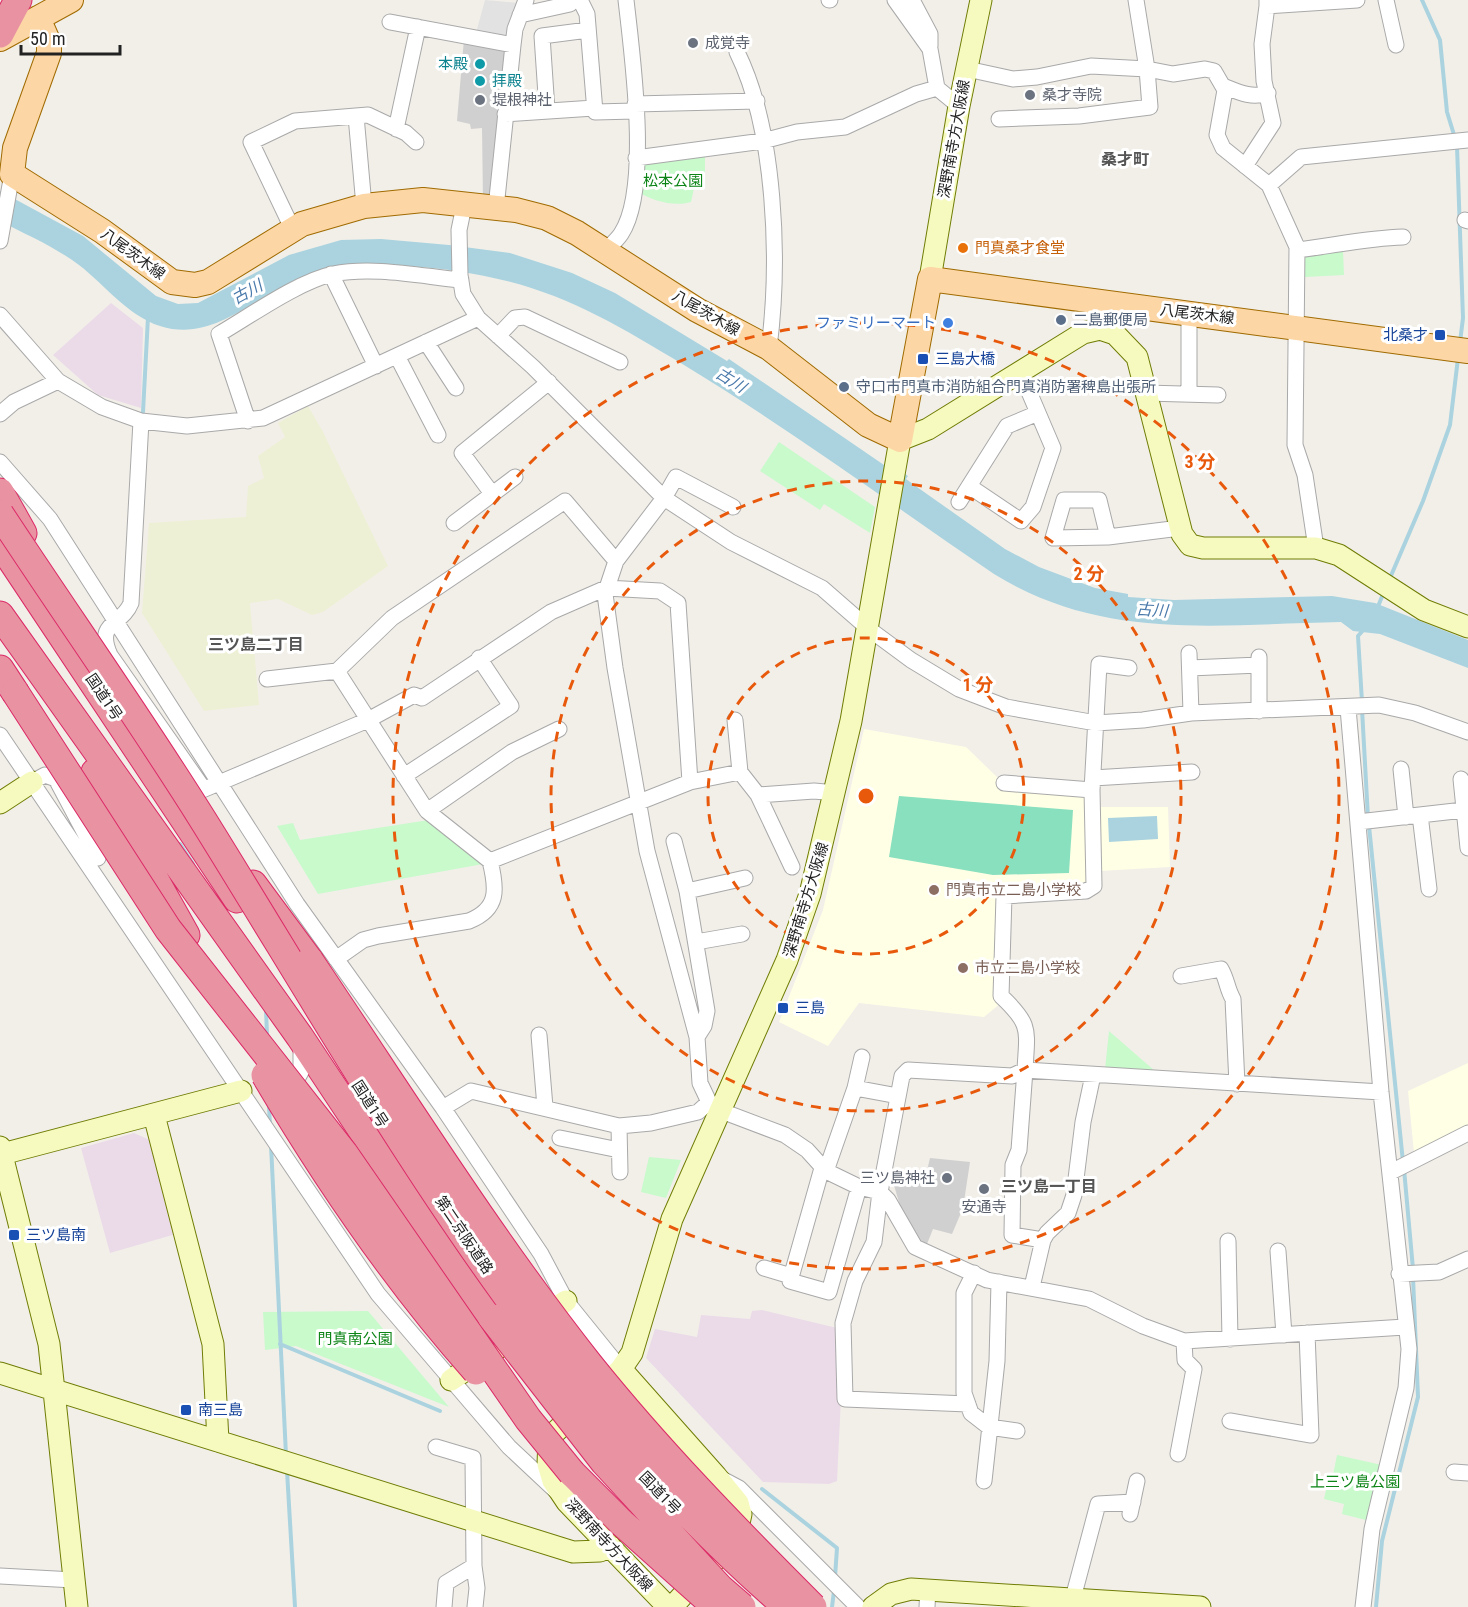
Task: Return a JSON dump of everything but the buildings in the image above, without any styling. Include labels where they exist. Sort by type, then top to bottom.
[{"type":"highway","points":[[0,37],[18,0]]},
{"type":"highway","points":[[0,492],[106,674]]},
{"type":"highway","points":[[0,514],[106,674]]},
{"type":"highway","name":"国道1号","points":[[0,543],[164,788],[433,1202],[500,1313],[604,1462],[720,1588],[742,1607]]},
{"type":"highway","name":"国道1号","points":[[0,615],[300,1037],[416,1212],[620,1452],[679,1511],[766,1584],[806,1607]]},
{"type":"highway","points":[[0,669],[168,929],[350,1161],[492,1369],[528,1419],[572,1473]]},
{"type":"highway","name":"第二京阪道路","points":[[106,674],[201,798],[370,1094],[489,1273],[561,1371],[626,1448],[694,1521],[787,1607]]},
{"type":"highway","points":[[64,703],[89,760],[174,916],[206,966],[293,1122],[367,1235],[445,1336],[523,1424],[630,1530],[716,1607]]},
{"type":"highway","points":[[164,788],[241,868],[323,960],[518,1269],[589,1364],[730,1524],[813,1607]]},
{"type":"main road","points":[[0,3],[6,0]]},
{"type":"main road","points":[[0,37],[71,0]]},
{"type":"main road","points":[[12,177],[15,148],[49,53],[49,43],[39,18]]},
{"type":"main road","name":"八尾茨木線","points":[[12,177],[102,231],[172,282],[195,285],[208,282],[302,224],[364,206],[423,200],[496,208],[547,218],[605,251],[698,310],[769,348],[898,451]]},
{"type":"main road","points":[[898,451],[930,279]]},
{"type":"main road","name":"八尾茨木線","points":[[930,279],[1461,350]]},
{"type":"street","points":[[496,208],[513,45],[519,15],[526,0]]},
{"type":"street","points":[[519,15],[570,4],[573,0]]},
{"type":"street","points":[[580,0],[587,14],[595,112],[757,101]]},
{"type":"street","points":[[605,251],[621,234],[634,198],[635,108],[626,0]]},
{"type":"street","points":[[895,0],[930,48]]},
{"type":"street","points":[[912,0],[930,34],[937,88],[959,106]]},
{"type":"street","name":"深野南寺方大阪線","points":[[930,279],[959,106],[981,0]]},
{"type":"street","points":[[999,119],[1079,116],[1150,108],[1147,69],[1136,0]]},
{"type":"street","points":[[1245,166],[1273,123],[1264,81],[1262,44],[1267,3],[1357,0]]},
{"type":"street","points":[[1386,0],[1396,45]]},
{"type":"street","points":[[390,22],[513,45]]},
{"type":"street","points":[[396,129],[418,27]]},
{"type":"street","points":[[547,110],[542,36],[588,30]]},
{"type":"street","points":[[737,52],[757,101],[773,219],[769,348]]},
{"type":"street","points":[[966,69],[1013,79],[1037,77],[1091,66],[1147,69],[1173,74],[1204,69],[1214,71],[1223,86],[1217,135],[1223,148],[1269,185],[1297,250],[1294,327],[1295,445],[1305,475],[1316,548]]},
{"type":"street","points":[[1223,86],[1248,95],[1260,96],[1268,93]]},
{"type":"street","points":[[636,158],[763,141],[797,132],[845,127],[916,94],[937,88]]},
{"type":"street","points":[[505,114],[594,108]]},
{"type":"street","points":[[293,230],[251,142],[295,121],[368,115],[406,133],[416,142]]},
{"type":"street","points":[[356,116],[364,206]]},
{"type":"street","points":[[1269,185],[1301,157],[1461,140]]},
{"type":"street","points":[[0,240],[12,177]]},
{"type":"street","points":[[464,206],[459,230],[460,277],[463,294],[478,318],[549,382],[664,498],[731,542],[822,588],[911,660],[959,689],[1006,707],[1096,723],[1143,720],[1191,713],[1379,705],[1415,713],[1468,732]]},
{"type":"street","points":[[1297,250],[1345,245],[1376,237],[1403,237]]},
{"type":"street","points":[[248,421],[219,334],[309,282],[331,274],[360,271],[460,277]]},
{"type":"street","points":[[331,274],[376,366]]},
{"type":"street","points":[[1189,314],[1189,394]]},
{"type":"street","points":[[0,315],[58,381],[102,407],[141,421],[187,426],[263,418],[478,318]]},
{"type":"street","points":[[498,336],[515,318],[525,317],[620,362]]},
{"type":"street","points":[[898,451],[928,429],[1083,333],[1100,329],[1115,334],[1137,357],[1180,528],[1190,545],[1203,548],[1316,548],[1339,555],[1424,610],[1468,627]]},
{"type":"street","points":[[426,342],[456,388]]},
{"type":"street","points":[[397,356],[438,435]]},
{"type":"street","points":[[969,486],[1021,521],[1033,507],[1053,448],[1021,373]]},
{"type":"street","points":[[0,414],[14,402],[58,381]]},
{"type":"street","points":[[493,495],[462,453],[549,382]]},
{"type":"street","points":[[1146,393],[1218,395]]},
{"type":"street","points":[[959,502],[1007,426],[1038,413]]},
{"type":"street","points":[[141,421],[131,603],[128,612],[115,620],[106,632],[110,655],[201,798],[218,781],[368,720],[414,694],[422,698],[478,658],[551,612],[606,588],[660,591],[678,603],[690,782]]},
{"type":"street","name":"深野南寺方大阪線","points":[[621,1369],[738,1503],[741,1524],[736,1537],[670,1607],[567,1502],[553,1480],[548,1464],[549,1438],[621,1369],[632,1353],[672,1219],[714,1106],[801,925],[819,866],[836,793],[869,628],[898,451]]},
{"type":"street","points":[[0,462],[50,519],[218,781],[323,960],[443,1108],[541,1254],[566,1301],[621,1369]]},
{"type":"street","points":[[453,523],[515,477]]},
{"type":"street","points":[[733,507],[676,477],[664,498],[616,561],[606,588],[615,668],[647,851],[697,1037],[700,1083],[714,1106],[785,1135],[807,1150],[824,1169],[859,1187],[880,1192],[888,1200],[915,1247],[999,1282],[1089,1299],[1143,1326],[1184,1341],[1405,1326]]},
{"type":"street","points":[[267,680],[337,671],[392,618],[565,501],[616,561]]},
{"type":"street","points":[[1108,537],[1180,528]]},
{"type":"street","points":[[404,776],[511,706],[478,658]]},
{"type":"street","points":[[1191,713],[1190,661],[1259,660],[1259,711]]},
{"type":"street","points":[[1043,1240],[1012,1235],[1013,1165],[1019,1150],[1027,1025],[1019,1013],[1001,996],[1004,896],[1086,891],[1094,886],[1093,784],[1099,664],[1129,668]]},
{"type":"street","points":[[323,960],[363,940],[469,921],[483,915],[495,897],[490,861],[427,811],[337,671]]},
{"type":"street","points":[[1358,707],[1367,821],[1381,1092],[1401,1167],[1403,1274],[1408,1349],[1406,1388],[1372,1529],[1363,1607]]},
{"type":"street","points":[[735,720],[740,772],[758,795],[792,867]]},
{"type":"street","points":[[427,811],[512,752],[559,729]]},
{"type":"street","points":[[0,735],[32,782],[98,859]]},
{"type":"street","points":[[1401,769],[1429,889]]},
{"type":"street","points":[[490,861],[690,782],[740,772]]},
{"type":"street","points":[[1004,783],[1093,784],[1191,772]]},
{"type":"street","points":[[0,803],[45,775],[56,779],[98,859],[241,1091],[378,1294],[509,1447],[567,1502]]},
{"type":"street","points":[[1461,779],[1468,848]]},
{"type":"street","points":[[758,795],[814,791],[836,793]]},
{"type":"street","points":[[1367,821],[1464,810]]},
{"type":"street","points":[[674,841],[687,891],[707,1011],[704,1026],[697,1037]]},
{"type":"street","points":[[687,891],[745,878]]},
{"type":"street","points":[[696,942],[742,934]]},
{"type":"street","points":[[1181,976],[1221,969],[1226,978],[1227,988],[1233,999],[1237,1084]]},
{"type":"street","points":[[539,1035],[545,1107]]},
{"type":"street","points":[[298,1176],[285,1127],[284,1113],[286,1100],[301,1072],[303,1059],[300,1037]]},
{"type":"street","points":[[859,1187],[829,1292],[790,1281],[824,1169],[855,1088],[862,1057]]},
{"type":"street","points":[[968,1404],[845,1399],[843,1323],[855,1281],[874,1242],[880,1192],[898,1096],[902,1076],[908,1070],[1012,1076],[1025,1070],[1381,1092]]},
{"type":"street","points":[[1032,1287],[1043,1240],[1047,1233],[1068,1214],[1074,1195],[1083,1122],[1093,1075]]},
{"type":"street","points":[[855,1088],[898,1096]]},
{"type":"street","points":[[77,1607],[49,1344],[1,1150],[154,1115],[241,1091]]},
{"type":"street","points":[[443,1108],[471,1091],[619,1126],[651,1123],[714,1106]]},
{"type":"street","points":[[154,1115],[213,1344],[218,1441]]},
{"type":"street","points":[[619,1126],[620,1172]]},
{"type":"street","points":[[1401,1167],[1468,1133]]},
{"type":"street","points":[[560,1138],[619,1150]]},
{"type":"street","points":[[1228,1240],[1230,1339]]},
{"type":"street","points":[[1278,1251],[1284,1335]]},
{"type":"street","points":[[1403,1274],[1439,1272],[1468,1259]]},
{"type":"street","points":[[764,1268],[791,1276]]},
{"type":"street","points":[[974,1273],[964,1293],[964,1393],[972,1413],[989,1427],[1017,1431]]},
{"type":"street","points":[[984,1482],[997,1361],[999,1282]]},
{"type":"street","points":[[451,1380],[566,1301]]},
{"type":"street","points":[[1230,1421],[1311,1435],[1306,1334]]},
{"type":"street","points":[[1178,1454],[1194,1369],[1185,1360],[1184,1341]]},
{"type":"street","points":[[0,1373],[573,1552],[600,1551],[610,1546]]},
{"type":"street","points":[[436,1447],[473,1458],[472,1521],[477,1588],[475,1607]]},
{"type":"street","points":[[716,1476],[739,1488],[858,1607]]},
{"type":"street","points":[[1073,1598],[1098,1504],[1132,1508],[1137,1481]]},
{"type":"street","points":[[444,1607],[446,1583],[474,1566]]},
{"type":"street","points":[[0,1576],[74,1580]]},
{"type":"street","points":[[873,1607],[877,1601],[902,1590],[927,1598],[1073,1598],[1200,1607]]},
{"type":"shaded area","points":[[485,0],[519,3],[510,39],[476,33]]},
{"type":"shaded area","name":"堤根神社","points":[[464,39],[509,49],[493,201],[483,201],[482,128],[471,129],[470,124],[457,121]]},
{"type":"shaded area","points":[[111,303],[143,328],[141,408],[98,395],[53,355]]},
{"type":"shaded area","points":[[308,406],[388,566],[323,612],[312,615],[278,599],[250,603],[259,705],[204,711],[142,613],[149,523],[246,517],[248,486],[264,478],[258,456],[285,437],[278,423]]},
{"type":"shaded area","name":"門真市立二島小学校","points":[[864,729],[966,747],[998,778],[999,790],[1087,794],[1089,807],[1168,807],[1170,867],[1100,871],[1083,887],[1000,893],[1002,1002],[984,1017],[859,1003],[828,1046],[779,1022],[823,910]]},
{"type":"shaded area","points":[[1468,1063],[1468,1128],[1414,1153],[1408,1091]]},
{"type":"shaded area","points":[[134,1133],[150,1140],[176,1234],[110,1253],[81,1148]]},
{"type":"shaded area","points":[[930,1158],[970,1162],[963,1208],[952,1234],[933,1229],[927,1244],[914,1236],[904,1219],[890,1172],[925,1179]]},
{"type":"shaded area","points":[[762,1310],[837,1328],[841,1398],[837,1481],[829,1484],[763,1482],[646,1358],[655,1329],[697,1337],[701,1315],[750,1319],[752,1311]]},
{"type":"green space","name":"松本公園","points":[[705,153],[705,182],[695,184],[691,202],[677,204],[664,202],[638,192],[640,161]]},
{"type":"green space","points":[[1343,250],[1344,275],[1305,277],[1304,252]]},
{"type":"green space","points":[[779,442],[875,507],[870,533],[824,504],[820,510],[760,471]]},
{"type":"green space","points":[[899,796],[1073,810],[1069,873],[993,875],[889,857]]},
{"type":"green space","points":[[429,820],[483,864],[318,894],[277,826],[293,823],[300,840]]},
{"type":"green space","points":[[1109,1031],[1155,1071],[1105,1069]]},
{"type":"green space","points":[[649,1157],[681,1160],[666,1198],[641,1192]]},
{"type":"green space","name":"門真南公園","points":[[368,1311],[449,1407],[296,1346],[265,1350],[263,1312]]},
{"type":"green space","name":"上三ツ島公園","points":[[1337,1455],[1382,1465],[1370,1521],[1342,1514],[1344,1504],[1324,1499],[1326,1490],[1330,1490]]},
{"type":"water","name":"古川","points":[[0,191],[83,236],[156,296],[178,304],[198,303],[289,255],[341,240],[381,239],[510,253],[572,273],[615,293],[727,361],[729,359],[884,465],[887,461],[908,476],[906,479],[1005,549],[1039,567],[1095,588],[1128,594],[1128,597],[1174,600],[1332,596],[1375,603],[1468,640],[1468,668],[1380,634],[1353,631],[1341,622],[1206,626],[1163,624],[1120,620],[1077,610],[1035,596],[994,574],[763,415],[658,349],[584,309],[533,288],[504,280],[452,270],[407,266],[338,270],[316,275],[278,289],[214,324],[197,329],[179,330],[160,326],[127,308],[70,259],[41,241],[0,221]]},
{"type":"water","points":[[1157,816],[1158,839],[1109,842],[1108,818]]},
{"type":"waterway","points":[[1422,0],[1440,40],[1447,112],[1455,138]]},
{"type":"waterway","points":[[1457,146],[1463,318],[1460,342]]},
{"type":"waterway","points":[[143,412],[148,317]]},
{"type":"waterway","points":[[1390,578],[1423,501],[1450,425],[1458,358]]},
{"type":"waterway","points":[[1377,609],[1383,594]]},
{"type":"waterway","points":[[1362,702],[1358,636],[1365,628]]},
{"type":"waterway","points":[[1362,709],[1368,818]]},
{"type":"waterway","points":[[1369,826],[1403,1162]]},
{"type":"waterway","points":[[180,844],[193,864]]},
{"type":"waterway","points":[[266,1010],[267,1035]]},
{"type":"waterway","points":[[269,1106],[270,1125]]},
{"type":"waterway","points":[[271,1145],[286,1455]]},
{"type":"waterway","points":[[1404,1169],[1413,1269]]},
{"type":"waterway","points":[[1376,1607],[1382,1541],[1418,1397],[1413,1277]]},
{"type":"waterway","points":[[280,1344],[440,1411]]},
{"type":"waterway","points":[[287,1471],[295,1607]]},
{"type":"waterway","points":[[762,1489],[837,1548],[835,1577]]},
{"type":"waterway","points":[[832,1607],[834,1591]]},
{"type":"place","name":"成覚寺","points":[[693,43]]},
{"type":"place","name":"本殿","points":[[480,64]]},
{"type":"place","name":"拝殿","points":[[480,81]]},
{"type":"place","name":"桑才寺院","points":[[1030,95]]},
{"type":"place","name":"堤根神社","points":[[480,100]]},
{"type":"place","name":"門真桑才食堂","points":[[963,248]]},
{"type":"place","name":"二島郵便局","points":[[1061,320]]},
{"type":"place","name":"ファミリーマート","points":[[948,323]]},
{"type":"place","name":"北桑才","points":[[1440,335]]},
{"type":"place","name":"三島大橋","points":[[923,359]]},
{"type":"place","name":"守口市門真市消防組合門真消防署稗島出張所","points":[[844,387]]},
{"type":"place","name":"門真市立二島小学校","points":[[934,890]]},
{"type":"place","name":"市立二島小学校","points":[[963,968]]},
{"type":"place","name":"三島","points":[[783,1008]]},
{"type":"place","name":"三ツ島神社","points":[[947,1178]]},
{"type":"place","name":"安通寺","points":[[984,1189]]},
{"type":"place","name":"三ツ島南","points":[[14,1235]]},
{"type":"place","name":"南三島","points":[[186,1410]]},
{"type":"district","name":"桑才町","points":[[1125,159]]},
{"type":"district","name":"三ツ島二丁目","points":[[256,644]]},
{"type":"district","name":"三ツ島一丁目","points":[[1049,1186]]}]
